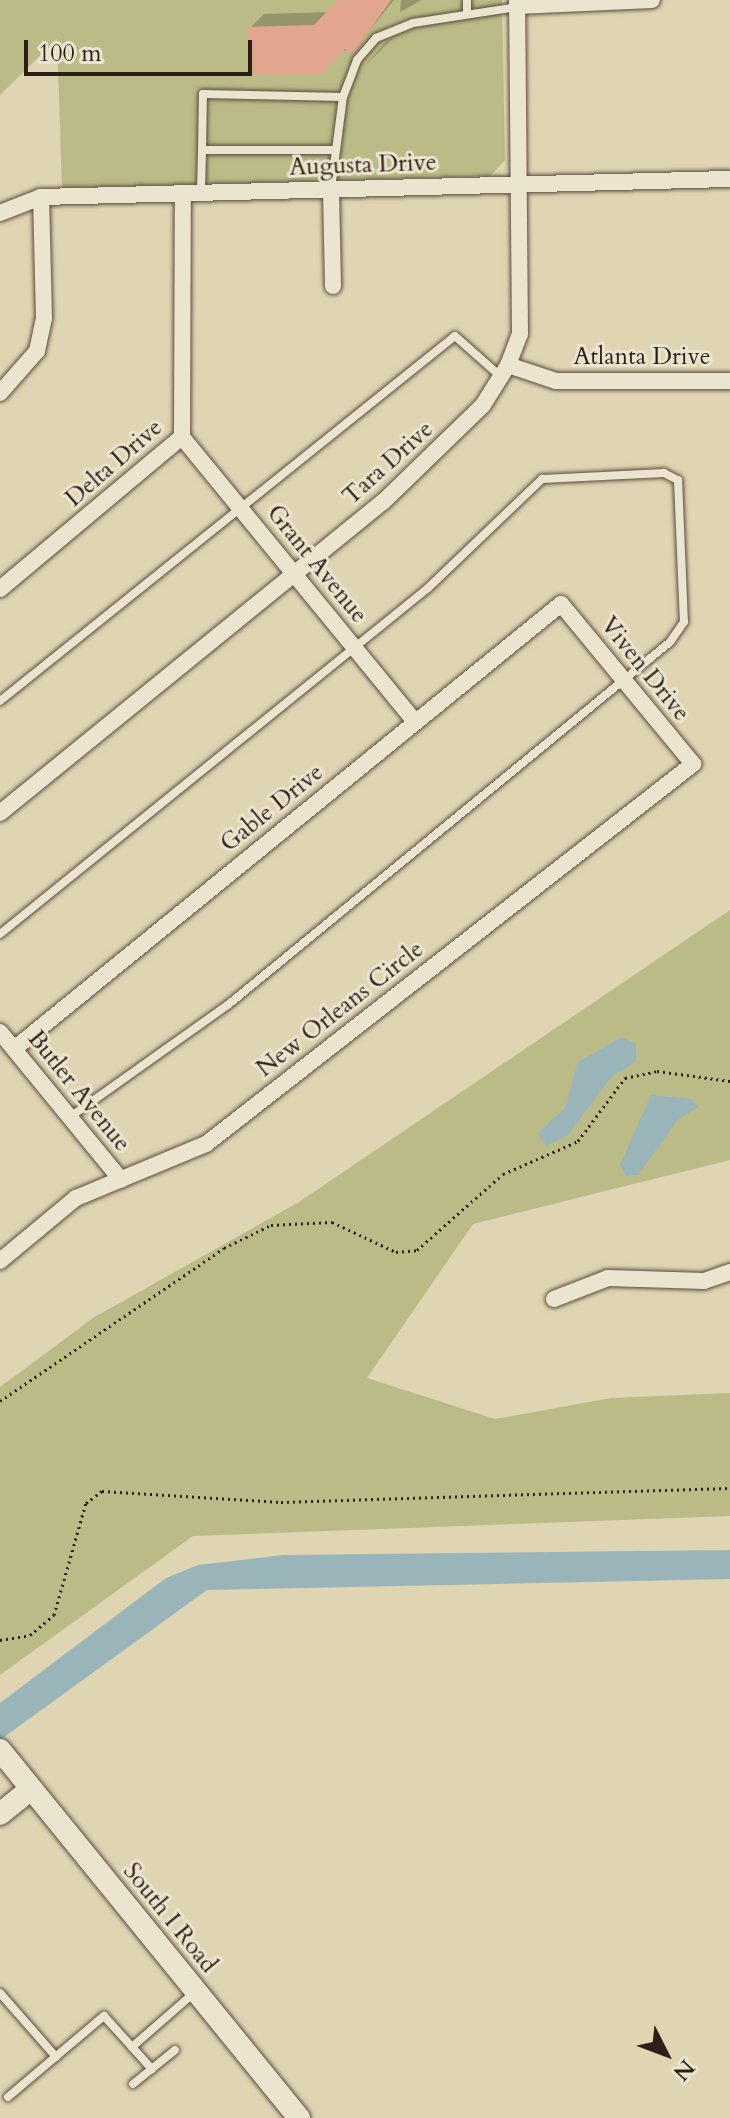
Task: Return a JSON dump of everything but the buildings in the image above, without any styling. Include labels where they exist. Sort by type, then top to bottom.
[{"type":"main road","name":"South I Road","points":[[4,1755],[299,2118]]},
{"type":"main road","points":[[0,1814],[31,1789]]},
{"type":"street","points":[[517,3],[652,0]]},
{"type":"street","name":"Tara Drive","points":[[0,813],[294,574],[433,456],[505,371],[520,334],[517,3]]},
{"type":"street","name":"Augusta Drive","points":[[0,213],[41,197],[730,179]]},
{"type":"street","points":[[331,190],[333,286]]},
{"type":"street","name":"Delta Drive","points":[[0,589],[182,437],[192,193]]},
{"type":"street","points":[[0,393],[37,351],[44,318],[41,197]]},
{"type":"street","name":"Atlanta Drive","points":[[505,371],[556,381],[730,381]]},
{"type":"street","name":"Grant Avenue","points":[[182,437],[415,722]]},
{"type":"street","name":"Viven Drive","points":[[561,604],[693,764]]},
{"type":"street","name":"Gable Drive","points":[[14,1049],[561,604]]},
{"type":"street","name":"New Orleans Circle","points":[[0,1261],[76,1198],[206,1144],[693,764]]},
{"type":"street","name":"Butler Avenue","points":[[0,1032],[121,1180]]},
{"type":"street","points":[[554,1299],[608,1278],[704,1281],[730,1272]]},
{"type":"lane","points":[[467,0],[467,13]]},
{"type":"lane","points":[[331,190],[343,97],[357,60],[391,28],[517,3]]},
{"type":"lane","points":[[192,193],[202,150],[203,94],[343,97]]},
{"type":"lane","points":[[202,150],[335,150]]},
{"type":"lane","points":[[0,701],[455,336],[505,371]]},
{"type":"lane","points":[[0,934],[490,536],[542,479],[664,473],[678,480],[684,622],[624,680],[229,1004],[70,1117]]},
{"type":"lane","points":[[132,2047],[196,1991]]},
{"type":"lane","points":[[0,1993],[56,2057]]},
{"type":"lane","points":[[8,2097],[104,2016],[152,2069]]},
{"type":"lane","points":[[133,2084],[175,2050]]},
{"type":"path","points":[[0,1401],[224,1248],[271,1225],[332,1222],[396,1252],[417,1250],[503,1174],[578,1141],[625,1078],[657,1071],[730,1081]]},
{"type":"path","points":[[0,1640],[30,1635],[54,1615],[86,1503],[102,1491],[281,1502],[730,1488]]},
{"type":"green space","points":[[0,0],[502,0],[505,160],[490,176],[62,188],[57,39],[0,95]]},
{"type":"green space","points":[[730,910],[730,1160],[473,1224],[367,1378],[495,1419],[611,1398],[730,1393],[730,1516],[193,1536],[0,1675],[0,1387],[93,1318],[299,1202]]},
{"type":"water","points":[[622,1037],[636,1044],[636,1062],[612,1076],[568,1135],[546,1146],[538,1133],[565,1108],[578,1062]]},
{"type":"water","points":[[651,1095],[692,1099],[698,1107],[678,1120],[638,1175],[626,1176],[620,1165]]},
{"type":"water","points":[[730,1550],[730,1579],[207,1590],[0,1740],[0,1703],[166,1578],[198,1565],[283,1555]]}]
